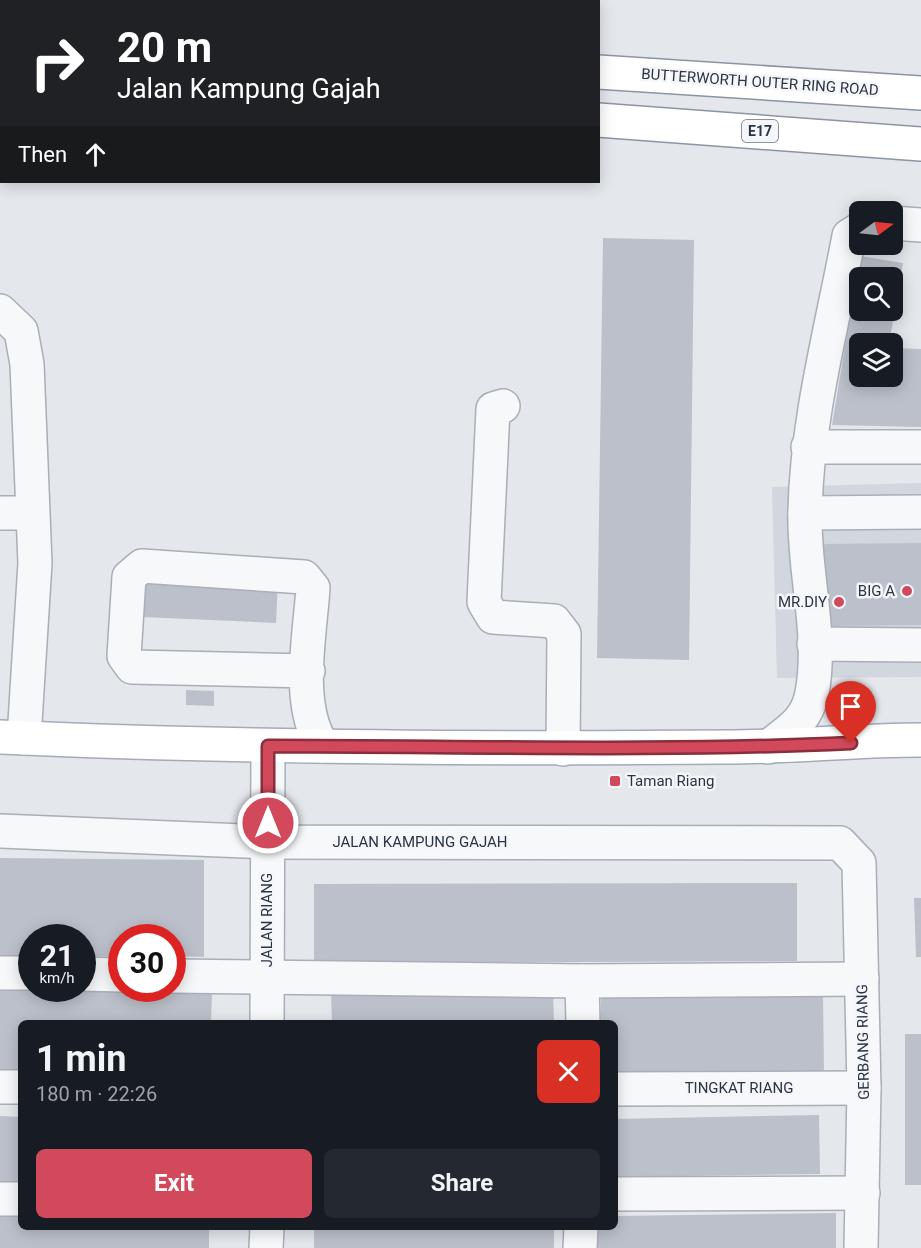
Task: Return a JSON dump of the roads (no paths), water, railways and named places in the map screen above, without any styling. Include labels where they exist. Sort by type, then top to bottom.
[{"type":"main road","name":"BUTTERWORTH OUTER RING ROAD","points":[[600,72],[921,93]]},
{"type":"main road","name":"E17","points":[[600,120],[921,144]]},
{"type":"main road","points":[[12,737],[278,746],[563,749],[768,747],[921,740]]},
{"type":"street","points":[[903,224],[921,225]]},
{"type":"street","points":[[768,747],[806,716],[813,692],[814,644],[805,513],[808,447],[849,236]]},
{"type":"street","points":[[0,311],[21,331],[27,364],[35,563],[12,737]]},
{"type":"street","points":[[503,406],[493,409],[484,602],[493,616],[554,621],[564,634],[563,749]]},
{"type":"street","points":[[808,447],[921,447]]},
{"type":"street","points":[[805,513],[921,512]]},
{"type":"street","points":[[0,513],[32,513]]},
{"type":"street","points":[[308,671],[132,667],[124,656],[129,577],[142,566],[304,577],[313,588],[307,704],[311,724],[323,746]]},
{"type":"street","points":[[814,644],[921,645]]},
{"type":"street","points":[[278,746],[296,736],[307,704]]},
{"type":"street","name":"JALAN RIANG","points":[[267,1020],[268,842],[278,746]]},
{"type":"street","name":"JALAN KAMPUNG GAJAH","points":[[0,831],[268,842],[840,843]]},
{"type":"street","name":"GERBANG RIANG","points":[[840,843],[859,863],[864,1088],[861,1248]]},
{"type":"street","points":[[0,973],[18,974]]},
{"type":"street","points":[[186,976],[582,981],[862,979]]},
{"type":"street","points":[[582,981],[583,1020]]},
{"type":"street","points":[[0,1087],[18,1088]]},
{"type":"street","name":"TINGKAT RIANG","points":[[618,1089],[864,1088]]},
{"type":"street","points":[[618,1194],[863,1193]]},
{"type":"street","points":[[0,1199],[18,1199]]},
{"type":"street","points":[[266,1248],[267,1230]]},
{"type":"street","points":[[580,1248],[581,1230]]},
{"type":"place","name":"BIG A","points":[[907,591]]},
{"type":"place","name":"MR.DIY","points":[[839,602]]},
{"type":"place","name":"Taman Riang","points":[[615,781]]}]
